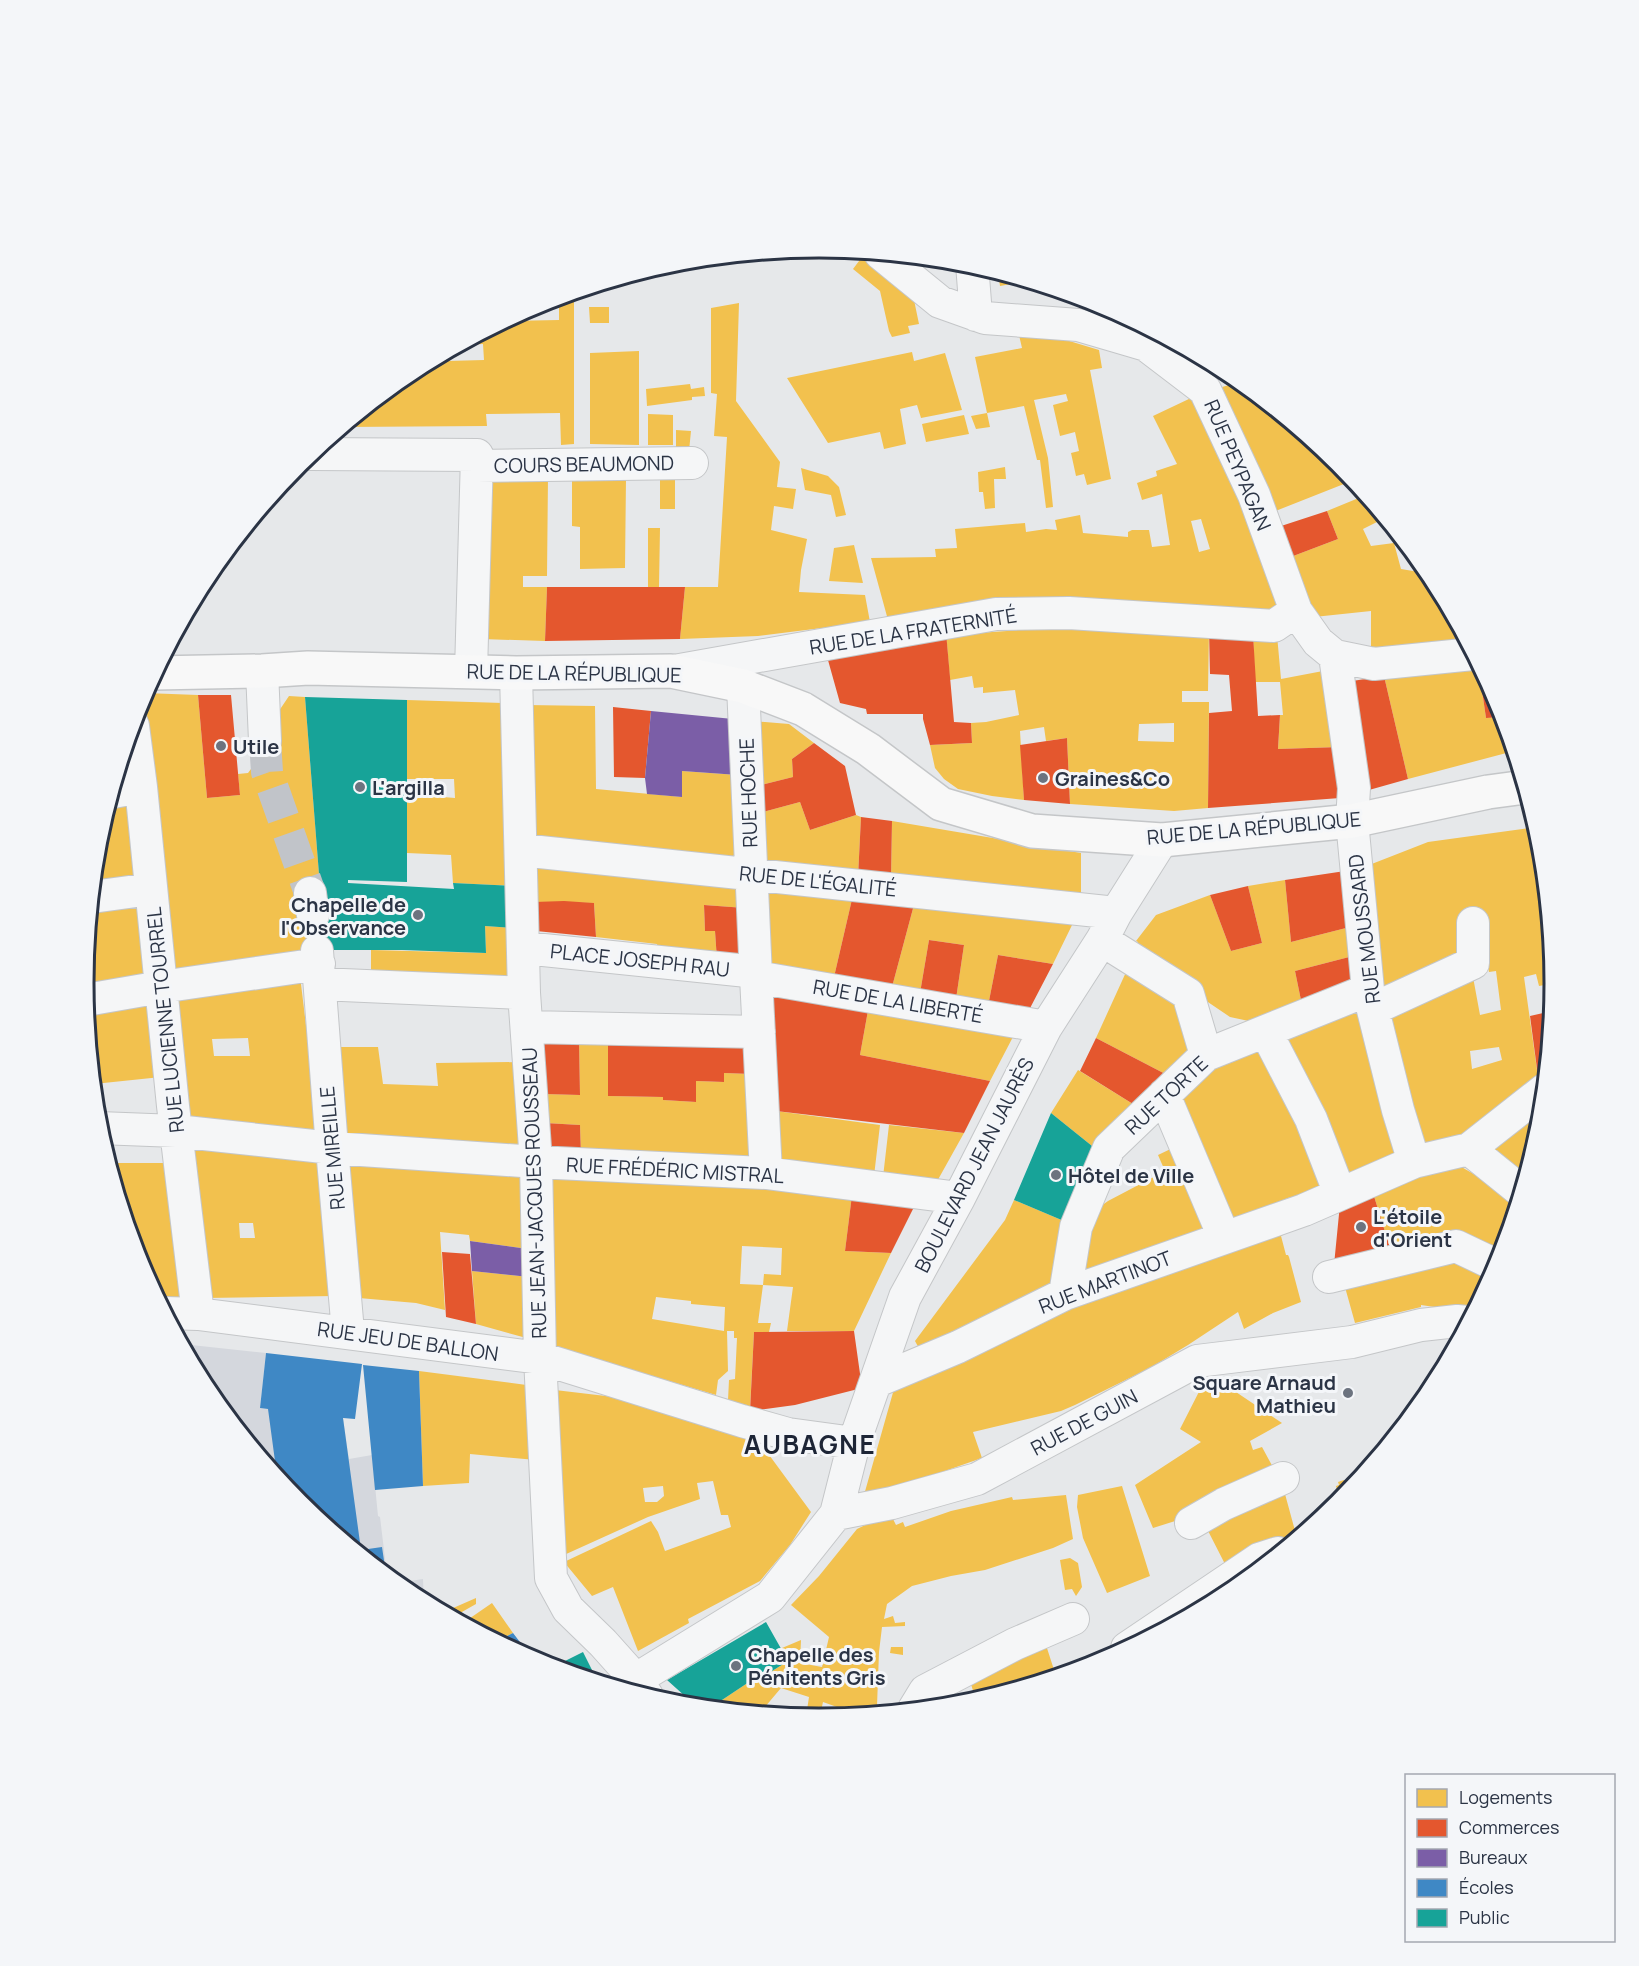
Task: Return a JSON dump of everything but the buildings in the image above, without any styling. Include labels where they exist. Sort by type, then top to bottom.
[{"type":"main road","name":"RUE DE LA RÉPUBLIQUE","points":[[164,673],[308,668],[516,673],[671,671],[743,686],[803,709],[868,749],[941,804],[1032,831],[1162,840],[1352,821],[1488,792],[1518,788]]},
{"type":"street","name":"RUE PEYPAGAN","points":[[890,262],[940,302],[985,318],[1078,325],[1146,336]]},
{"type":"street","points":[[973,275],[976,315]]},
{"type":"street","name":"RUE PEYPAGAN","points":[[1146,336],[1205,390],[1254,495],[1296,611],[1318,642],[1335,656]]},
{"type":"street","name":"COURS BEAUMOND","points":[[324,454],[477,455],[471,672]]},
{"type":"street","name":"COURS BEAUMOND","points":[[477,466],[692,462]]},
{"type":"street","name":"RUE DE LA FRATERNITÉ","points":[[671,671],[996,614],[1069,612],[1274,626],[1296,611]]},
{"type":"street","points":[[1335,656],[1374,664],[1466,655]]},
{"type":"street","name":"RUE MOUSSARD","points":[[1335,656],[1354,788],[1352,821],[1371,999],[1398,1110],[1414,1162]]},
{"type":"street","points":[[262,671],[266,741]]},
{"type":"street","name":"RUE JEAN-JACQUES ROUSSEAU","points":[[516,673],[524,993],[536,1162],[540,1358],[551,1578],[568,1609],[603,1643],[631,1683]]},
{"type":"street","name":"RUE HOCHE","points":[[743,686],[766,1173]]},
{"type":"street","name":"RUE LUCIENNE TOURREL","points":[[130,761],[127,789],[151,889],[176,1131],[186,1321]]},
{"type":"street","name":"BOULEVARD JEAN JAURÈS","points":[[836,1514],[854,1443],[905,1297],[959,1198],[1046,1026],[1162,840]]},
{"type":"street","name":"RUE DE L'ÉGALITÉ","points":[[521,850],[751,874],[1109,926]]},
{"type":"street","points":[[100,896],[151,889]]},
{"type":"street","name":"RUE TORTE","points":[[1065,1294],[1076,1227],[1109,1148],[1206,1055],[1266,1032],[1371,999],[1473,963],[1473,923]]},
{"type":"street","points":[[1109,926],[1188,994],[1206,1055]]},
{"type":"street","name":"PLACE JOSEPH RAU","points":[[524,948],[756,975]]},
{"type":"street","points":[[95,998],[161,987],[319,966],[524,993]]},
{"type":"street","name":"RUE MIREILLE","points":[[319,966],[348,1332]]},
{"type":"street","name":"RUE DE LA LIBERTÉ","points":[[756,975],[1046,1026]]},
{"type":"street","points":[[527,1027],[759,1032]]},
{"type":"street","points":[[1266,1032],[1311,1119],[1340,1194]]},
{"type":"street","points":[[1164,1095],[1224,1237]]},
{"type":"street","points":[[1515,1186],[1469,1149],[1535,1097]]},
{"type":"street","name":"RUE FRÉDÉRIC MISTRAL","points":[[109,1128],[176,1131],[332,1148],[536,1162],[766,1173],[959,1198]]},
{"type":"street","name":"RUE MARTINOT","points":[[877,1381],[958,1347],[1065,1294],[1304,1210],[1414,1162],[1469,1149]]},
{"type":"street","points":[[1329,1277],[1456,1246],[1488,1261]]},
{"type":"street","name":"RUE JEU DE BALLON","points":[[186,1321],[348,1332],[540,1358],[765,1428],[788,1434],[854,1443]]},
{"type":"street","name":"RUE DE GUIN","points":[[836,1514],[892,1503],[977,1479],[1197,1361],[1335,1344],[1421,1325],[1461,1321]]},
{"type":"street","points":[[1191,1523],[1224,1504],[1283,1478]]},
{"type":"street","points":[[640,1685],[770,1597],[836,1514]]},
{"type":"street","points":[[1181,1611],[1260,1559]]},
{"type":"street","points":[[919,1701],[925,1691],[1015,1644],[1073,1619]]},
{"type":"shaded area","points":[[192,1345],[266,1353],[260,1408],[343,1418],[349,1459],[372,1455],[378,1516],[380,1517],[386,1563],[341,1528],[274,1461],[217,1386]]},
{"type":"shaded area","points":[[423,1579],[423,1590],[417,1586],[410,1581]]},
{"type":"tunnel","points":[[265,741],[267,772],[310,893]]},
{"type":"place","name":"Utile","points":[[221,746]]},
{"type":"place","name":"Graines&Co","points":[[1043,778]]},
{"type":"place","name":"L'argilla","points":[[360,787]]},
{"type":"place","name":"Chapelle de l'Observance","points":[[418,915]]},
{"type":"place","name":"Hôtel de Ville","points":[[1056,1175]]},
{"type":"place","name":"L'étoile d'Orient","points":[[1361,1227]]},
{"type":"place","name":"Square Arnaud Mathieu","points":[[1348,1393]]},
{"type":"place","name":"Chapelle des Pénitents Gris","points":[[736,1666]]},
{"type":"district","name":"AUBAGNE","points":[[810,1444]]}]
